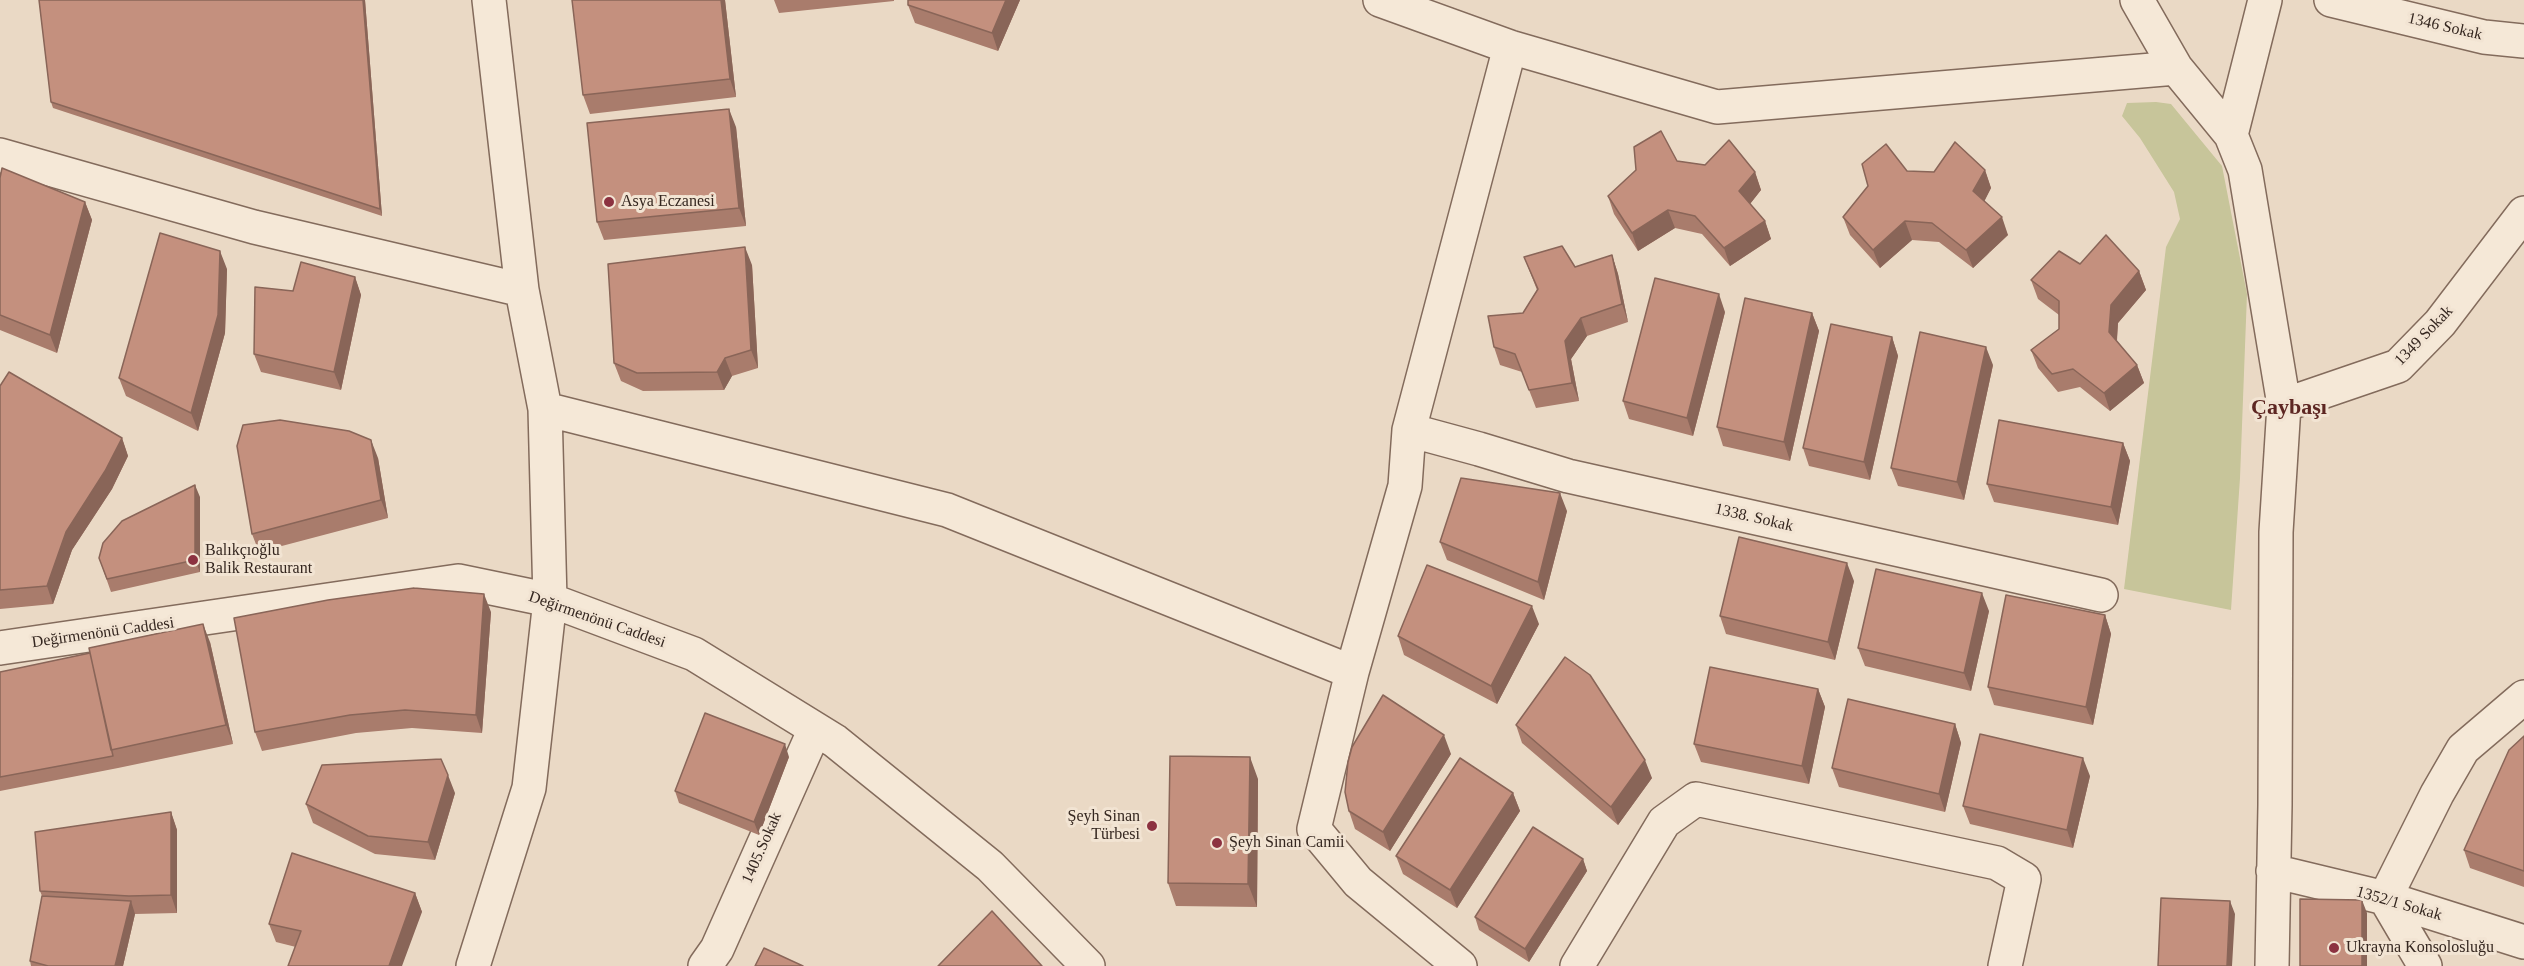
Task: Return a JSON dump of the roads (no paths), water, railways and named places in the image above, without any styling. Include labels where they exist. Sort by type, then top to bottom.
[{"type":"street","points":[[473,966],[529,788],[550,600],[545,409],[522,290],[489,0]]},
{"type":"street","points":[[1380,0],[1510,47],[1717,107],[2176,68]]},
{"type":"street","points":[[2137,0],[2176,68],[2231,135],[2245,170],[2284,405],[2276,532],[2272,966]]},
{"type":"street","points":[[2231,135],[2265,0]]},
{"type":"street","name":"1346 Sokak","points":[[2331,0],[2484,37],[2524,42]]},
{"type":"street","points":[[1461,966],[1358,882],[1314,829],[1352,672],[1405,486],[1409,430],[1510,47]]},
{"type":"street","points":[[0,155],[254,227],[522,290]]},
{"type":"street","name":"1349 Sokak","points":[[2284,405],[2398,366],[2440,323],[2524,213]]},
{"type":"street","points":[[545,409],[946,510],[1352,672]]},
{"type":"street","name":"1338. Sokak","points":[[1409,430],[1568,476],[2101,595]]},
{"type":"street","name":"Değirmenönü Caddesi","points":[[0,648],[458,581],[550,600],[694,654],[835,741],[990,866],[1088,966]]},
{"type":"street","points":[[2425,966],[2385,898],[2437,794],[2463,749],[2524,697]]},
{"type":"street","name":"1405.Sokak","points":[[705,966],[717,950],[815,729]]},
{"type":"street","points":[[1577,966],[1664,822],[1696,799],[1997,863],[2024,879],[2005,966]]},
{"type":"street","name":"1352/1 Sokak","points":[[2273,871],[2385,898],[2524,942]]},
{"type":"place","name":"Asya Eczanesi","points":[[609,202]]},
{"type":"place","name":"Balıkçıoğlu Balik Restaurant","points":[[193,560]]},
{"type":"place","name":"Şeyh Sinan Türbesi","points":[[1152,826]]},
{"type":"place","name":"Şeyh Sinan Camii","points":[[1217,843]]},
{"type":"place","name":"Ukrayna Konsolosluğu","points":[[2334,948]]},
{"type":"district","name":"Çaybaşı","points":[[2289,408]]}]
